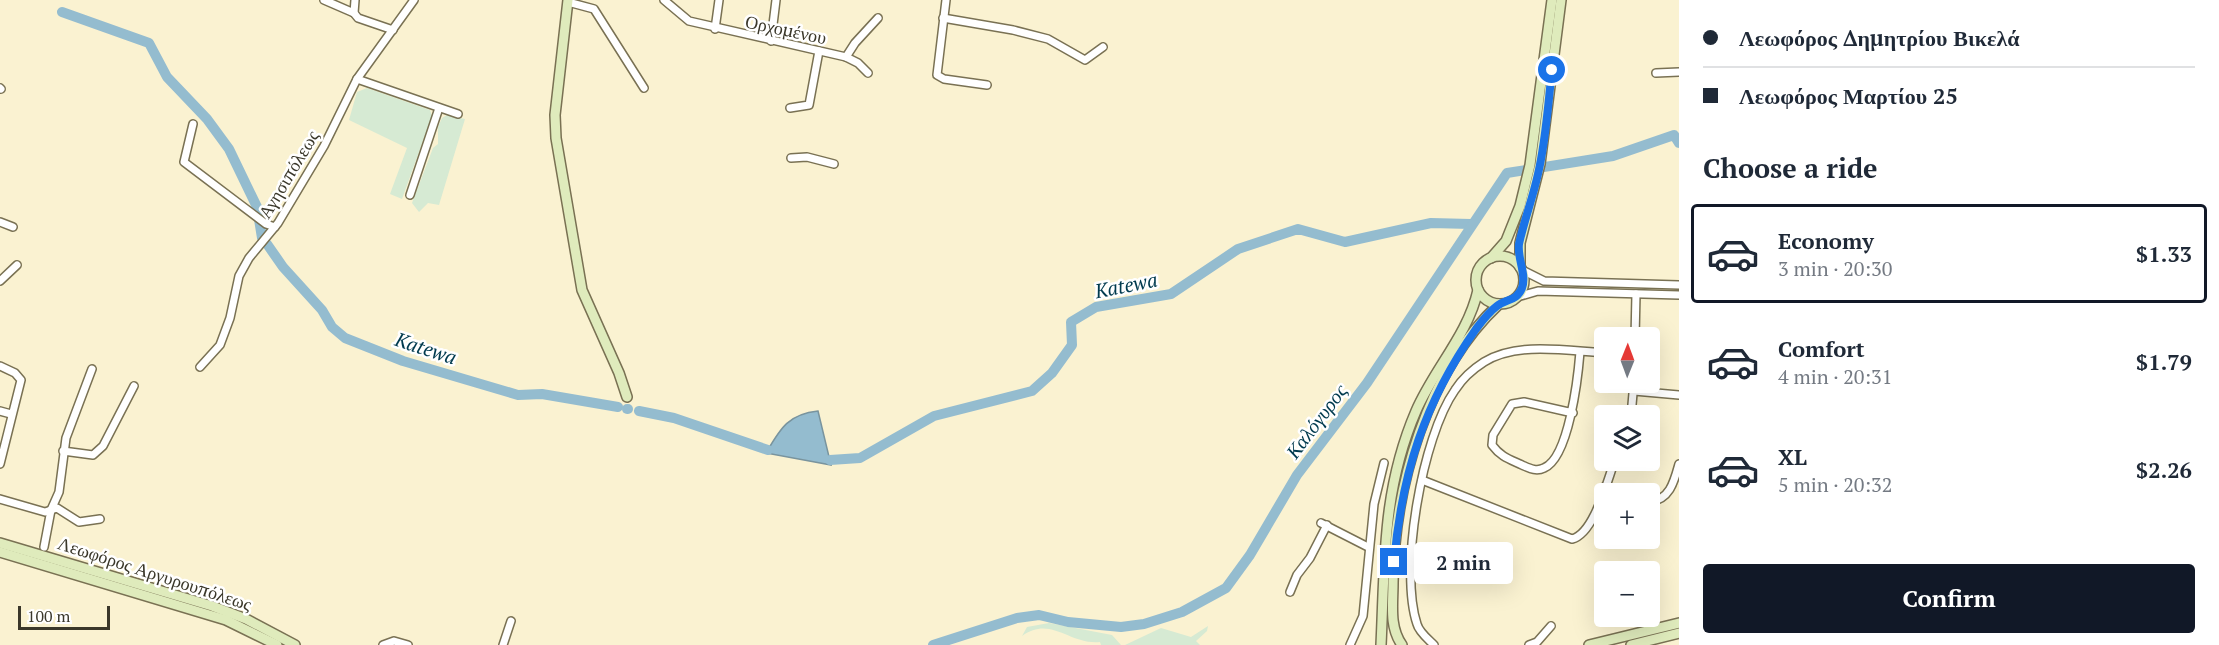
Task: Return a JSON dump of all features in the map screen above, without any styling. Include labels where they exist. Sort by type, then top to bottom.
[{"type":"main road","points":[[1381,645],[1385,532],[1396,467],[1416,410],[1429,384],[1466,326],[1478,290],[1478,272],[1506,241],[1514,226],[1529,169],[1552,0]]},
{"type":"main road","points":[[1401,645],[1395,634],[1393,620],[1393,564],[1407,470],[1441,385],[1476,329],[1500,304],[1517,297],[1524,282],[1520,243],[1540,167],[1561,0]]},
{"type":"main road","points":[[568,1],[555,115],[556,138],[582,290],[619,373],[627,397]]},
{"type":"main road","points":[[1491,258],[1510,258],[1521,268]]},
{"type":"main road","points":[[1478,290],[1484,297],[1500,304]]},
{"type":"main road","name":"Λεωφόρος Αργυρουπόλεως","points":[[0,543],[35,553],[46,552],[212,606],[246,618],[295,645]]},
{"type":"main road","name":"Λεωφόρος Αργυρουπόλεως","points":[[0,552],[226,620],[277,645]]},
{"type":"main road","points":[[1589,645],[1679,623]]},
{"type":"main road","points":[[1631,645],[1679,633]]},
{"type":"street","points":[[324,0],[354,13],[358,18],[393,30]]},
{"type":"street","points":[[354,13],[355,0]]},
{"type":"street","name":"Αγησιπόλεως","points":[[200,367],[220,345],[230,318],[239,276],[249,258],[275,227],[324,146],[357,79],[414,0]]},
{"type":"street","name":"Ορχομένου","points":[[664,0],[689,21],[715,29],[846,57],[868,73]]},
{"type":"street","points":[[715,29],[719,0]]},
{"type":"street","points":[[771,41],[776,0]]},
{"type":"street","points":[[946,0],[937,75],[944,79],[987,85]]},
{"type":"street","points":[[568,1],[594,9],[644,88]]},
{"type":"street","points":[[846,57],[855,43],[878,18]]},
{"type":"street","points":[[944,18],[1013,30],[1048,39],[1085,60],[1103,47]]},
{"type":"street","points":[[870,27],[876,34]]},
{"type":"street","points":[[790,108],[809,105],[819,51]]},
{"type":"street","points":[[1656,73],[1679,72]]},
{"type":"street","points":[[357,79],[458,114]]},
{"type":"street","points":[[410,195],[439,108]]},
{"type":"street","points":[[193,124],[184,162],[266,224],[275,227]]},
{"type":"street","points":[[791,158],[807,157],[834,164]]},
{"type":"street","points":[[0,222],[14,227]]},
{"type":"street","points":[[0,281],[17,265]]},
{"type":"street","points":[[1521,268],[1544,281],[1679,285]]},
{"type":"street","points":[[1628,285],[1636,294],[1635,327]]},
{"type":"street","points":[[1517,297],[1538,291],[1679,295]]},
{"type":"street","points":[[1434,645],[1417,627],[1412,602],[1411,560],[1422,480],[1436,431],[1454,391],[1469,374],[1498,355],[1519,350],[1594,353]]},
{"type":"street","points":[[1573,413],[1524,402],[1512,405],[1493,435],[1492,445],[1500,456],[1535,470],[1544,469],[1552,463],[1573,413],[1580,352]]},
{"type":"street","points":[[0,366],[15,373],[21,380],[0,464]]},
{"type":"street","points":[[46,552],[51,510],[60,485],[63,451],[72,418],[92,369]]},
{"type":"street","points":[[63,451],[93,454],[103,446],[134,386]]},
{"type":"street","points":[[1660,392],[1679,395]]},
{"type":"street","points":[[0,411],[11,414]]},
{"type":"street","points":[[1350,645],[1363,616],[1368,547],[1374,504],[1384,463]]},
{"type":"street","points":[[1660,500],[1672,488],[1679,464]]},
{"type":"street","points":[[1422,480],[1560,536],[1572,538],[1583,535],[1594,515]]},
{"type":"street","points":[[0,499],[35,510],[57,508],[79,522],[100,519]]},
{"type":"street","points":[[1290,592],[1297,575],[1310,558],[1324,524],[1368,547]]},
{"type":"street","points":[[503,645],[511,621]]},
{"type":"street","points":[[1529,645],[1537,642],[1551,626]]},
{"type":"street","points":[[383,645],[394,641],[408,645]]},
{"type":"green space","points":[[367,88],[430,110],[432,116],[402,199],[390,194],[407,148],[349,120],[357,92]]},
{"type":"green space","points":[[447,115],[465,119],[439,205],[428,203],[419,212],[412,203],[433,148],[438,144],[438,127],[442,118]]},
{"type":"green space","points":[[1049,623],[1112,635],[1121,645],[1101,645],[1100,642],[1089,642],[1042,628],[1032,630],[1022,636],[1027,627]]},
{"type":"green space","points":[[1208,626],[1207,631],[1196,641],[1200,645],[1125,645],[1161,628],[1191,637]]},
{"type":"water","points":[[818,411],[831,465],[766,453],[781,430],[792,419]]},
{"type":"waterway","name":"Katewa","points":[[62,12],[149,43],[167,77],[207,119],[229,149],[257,207],[262,238]]},
{"type":"waterway","name":"Καλόγυρος","points":[[933,645],[1017,618],[1039,615],[1068,622],[1121,627],[1144,624],[1182,612],[1226,588],[1250,555],[1297,475],[1367,383],[1507,173],[1613,156],[1674,135],[1679,143]]},
{"type":"waterway","name":"Katewa","points":[[830,460],[860,458],[934,416],[1032,391],[1052,373],[1072,345],[1071,322],[1096,307],[1171,294],[1238,249],[1298,229],[1345,242],[1431,223],[1471,224]]},
{"type":"waterway","name":"Katewa","points":[[267,244],[283,267],[322,310],[332,327],[345,338],[403,361],[518,395],[542,394],[618,407]]},
{"type":"waterway","name":"Katewa","points":[[639,411],[674,418],[768,450]]},
{"type":"route","points":[[1394,562],[1396,534],[1407,470],[1436,394],[1459,355],[1487,315],[1500,304],[1517,297],[1524,282],[1518,253],[1539,171],[1552,70]]}]
